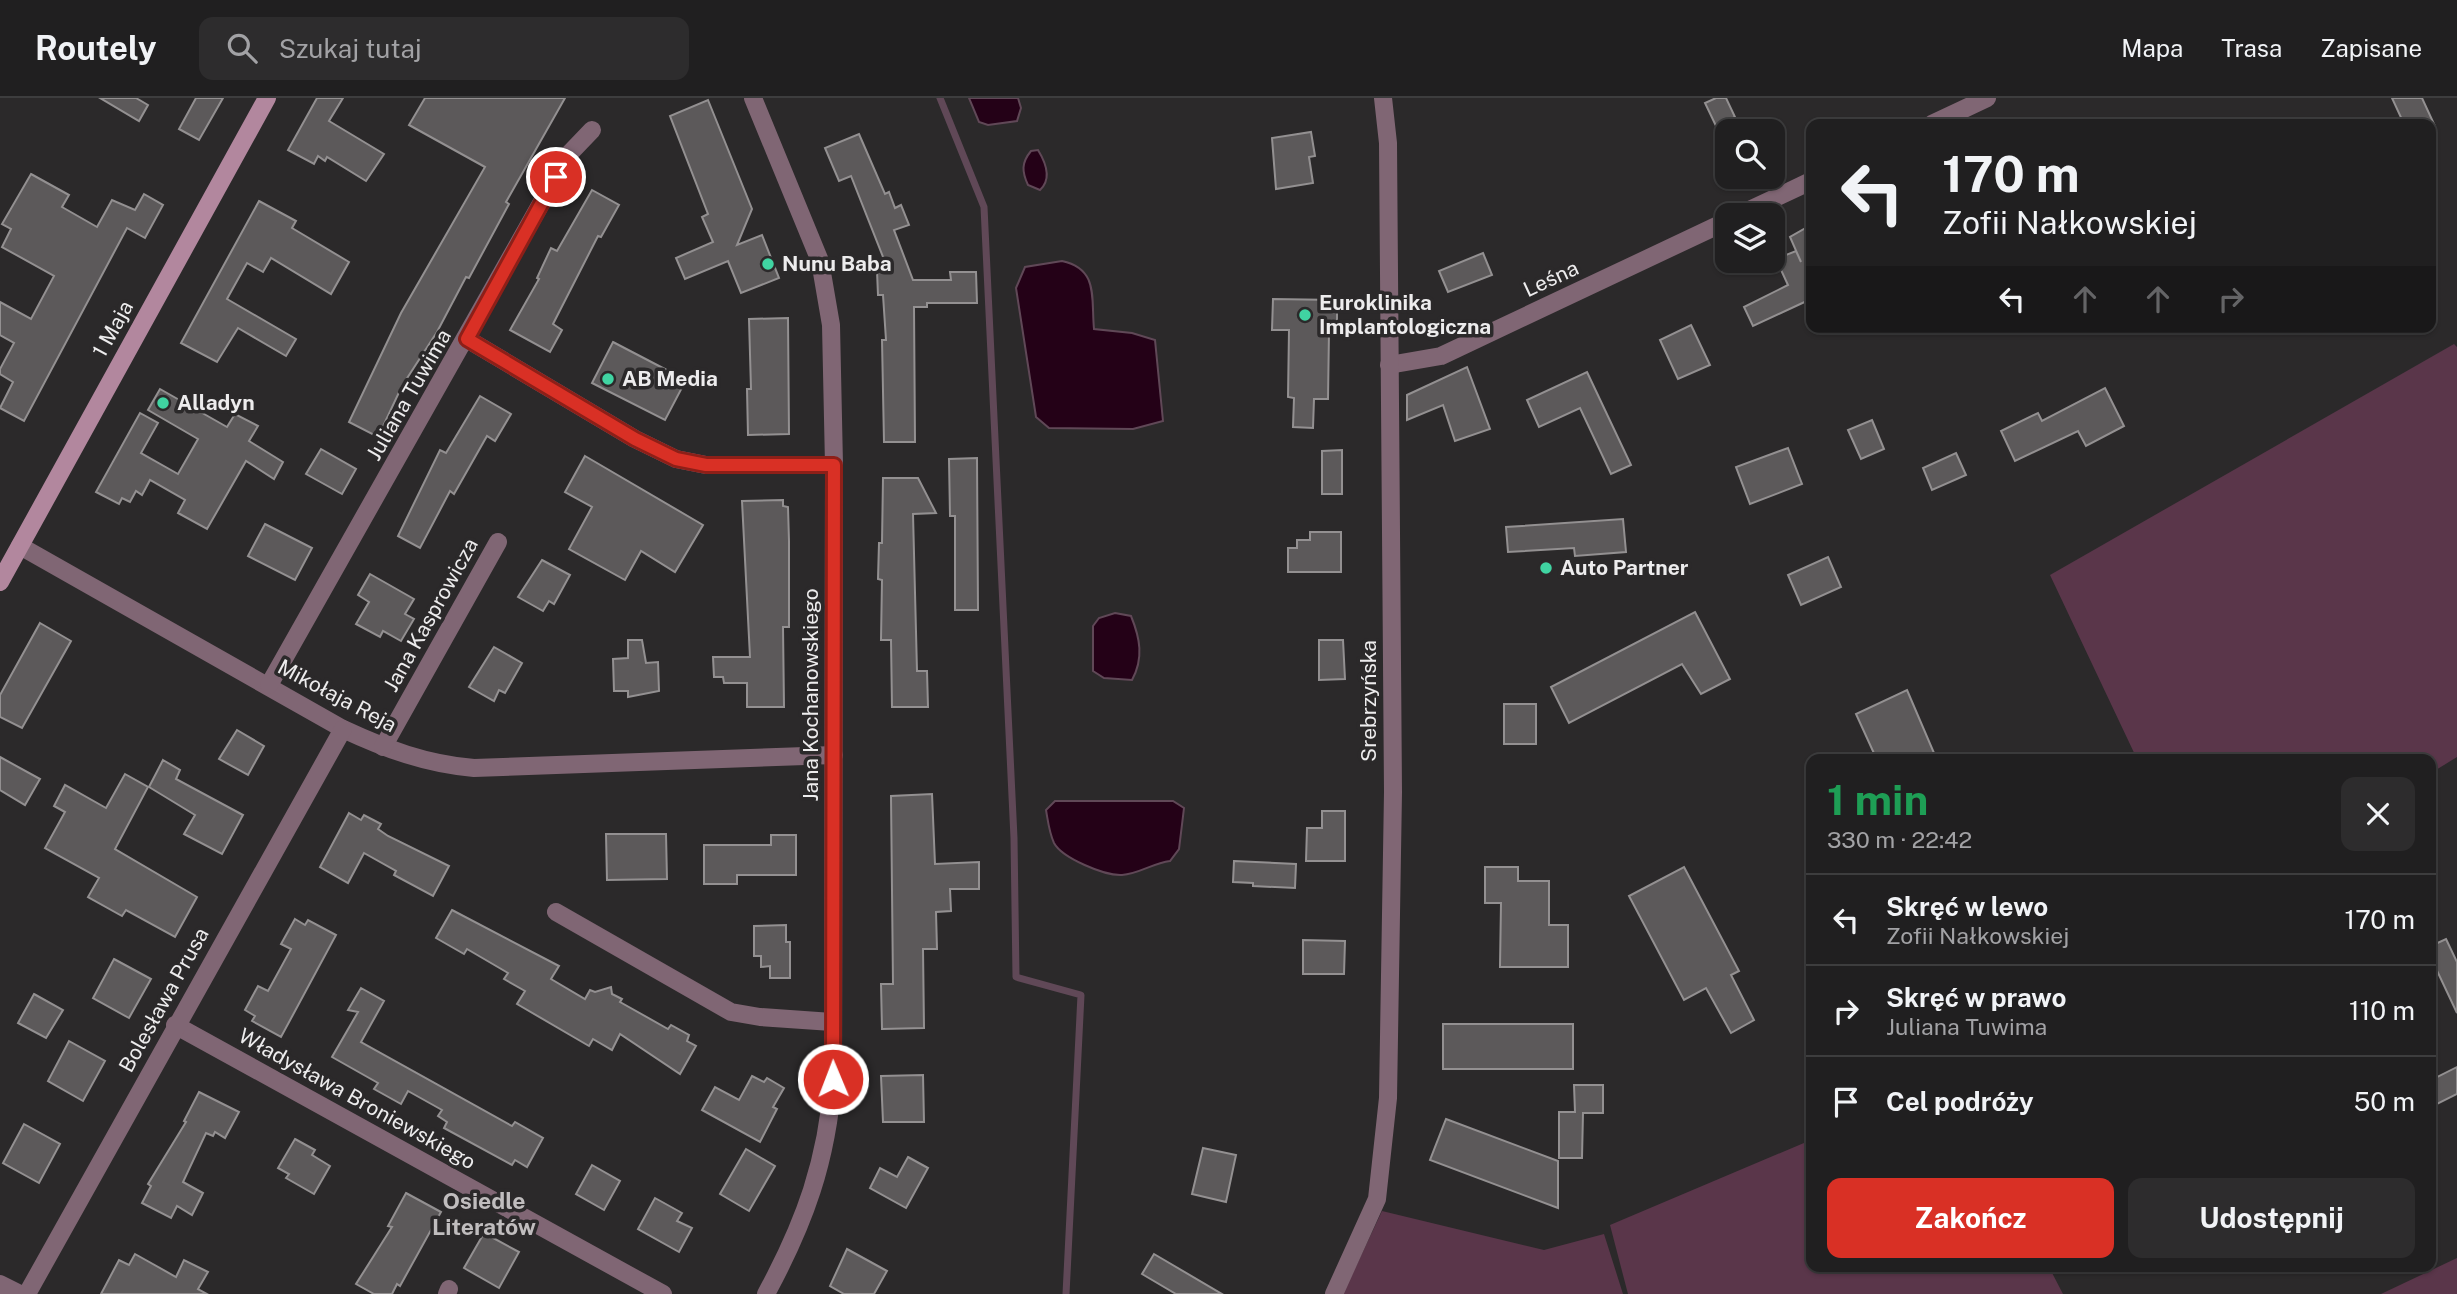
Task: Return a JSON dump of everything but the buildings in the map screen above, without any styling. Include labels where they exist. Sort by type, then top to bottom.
[{"type":"street","name":"1 Maja","points":[[0,582],[10,555],[267,98]]},
{"type":"street","name":"Jana Kochanowskiego","points":[[753,98],[820,261],[831,325],[834,465],[833,1079],[824,1152],[812,1198],[795,1241],[766,1294]]},
{"type":"street","name":"Srebrzyńska","points":[[1334,1294],[1377,1199],[1388,1097],[1393,792],[1388,143],[1383,98]]},
{"type":"street","points":[[1943,119],[1987,98]]},
{"type":"street","name":"Juliana Tuwima","points":[[269,685],[467,339],[569,154],[592,130]]},
{"type":"street","points":[[1764,203],[1806,183]]},
{"type":"street","name":"Leśna","points":[[1389,365],[1441,356],[1715,227]]},
{"type":"street","points":[[467,339],[635,439],[676,459],[706,465],[834,465]]},
{"type":"street","name":"Jana Kasprowicza","points":[[383,747],[498,542]]},
{"type":"street","name":"Mikołaja Reja","points":[[10,555],[269,685],[343,729],[383,747],[442,765],[474,768],[834,755]]},
{"type":"street","name":"Bolesława Prusa","points":[[27,1294],[175,1025],[343,729]]},
{"type":"street","points":[[556,912],[731,1012],[760,1017],[832,1022]]},
{"type":"street","name":"Władysława Broniewskiego","points":[[175,1025],[663,1294]]},
{"type":"street","points":[[0,1284],[20,1294]]},
{"type":"shaded area","points":[[969,98],[1018,98],[1021,108],[1017,121],[988,125],[979,122]]},
{"type":"shaded area","points":[[1038,150],[1047,176],[1040,190],[1028,185],[1024,172],[1028,155],[1031,151]]},
{"type":"shaded area","points":[[1062,261],[1074,265],[1088,278],[1094,329],[1132,333],[1155,340],[1163,421],[1133,429],[1049,428],[1036,417],[1016,288],[1025,267]]},
{"type":"shaded area","points":[[2454,344],[2457,347],[2457,757],[2436,770],[2436,754],[2135,754],[2050,575]]},
{"type":"shaded area","points":[[1115,613],[1131,616],[1137,632],[1139,656],[1132,680],[1104,678],[1093,671],[1093,626],[1099,618]]},
{"type":"shaded area","points":[[1055,801],[1173,801],[1184,808],[1179,849],[1170,861],[1128,874],[1115,875],[1095,869],[1075,860],[1054,843],[1046,810]]},
{"type":"shaded area","points":[[1806,1142],[1806,1272],[2052,1272],[2063,1294],[1628,1294],[1610,1225]]},
{"type":"shaded area","points":[[1382,1211],[1544,1250],[1604,1234],[1623,1294],[1343,1294]]},
{"type":"shaded area","points":[[2457,1258],[2457,1294],[2381,1294],[2427,1272],[2436,1272],[2436,1268]]},
{"type":"waterway","points":[[940,98],[984,207],[1014,838],[1016,977],[1081,995],[1066,1294]]},
{"type":"place","name":"Nunu Baba","points":[[768,264]]},
{"type":"place","name":"Euroklinika Implantologiczna","points":[[1305,315]]},
{"type":"place","name":"AB Media","points":[[608,379]]},
{"type":"place","name":"Alladyn","points":[[163,403]]},
{"type":"place","name":"Auto Partner","points":[[1546,568]]},
{"type":"district","name":"Osiedle Literatów","points":[[484,1214]]},
{"type":"route","points":[[556,177],[467,339],[635,439],[676,459],[706,465],[834,465],[833,1079]]}]
